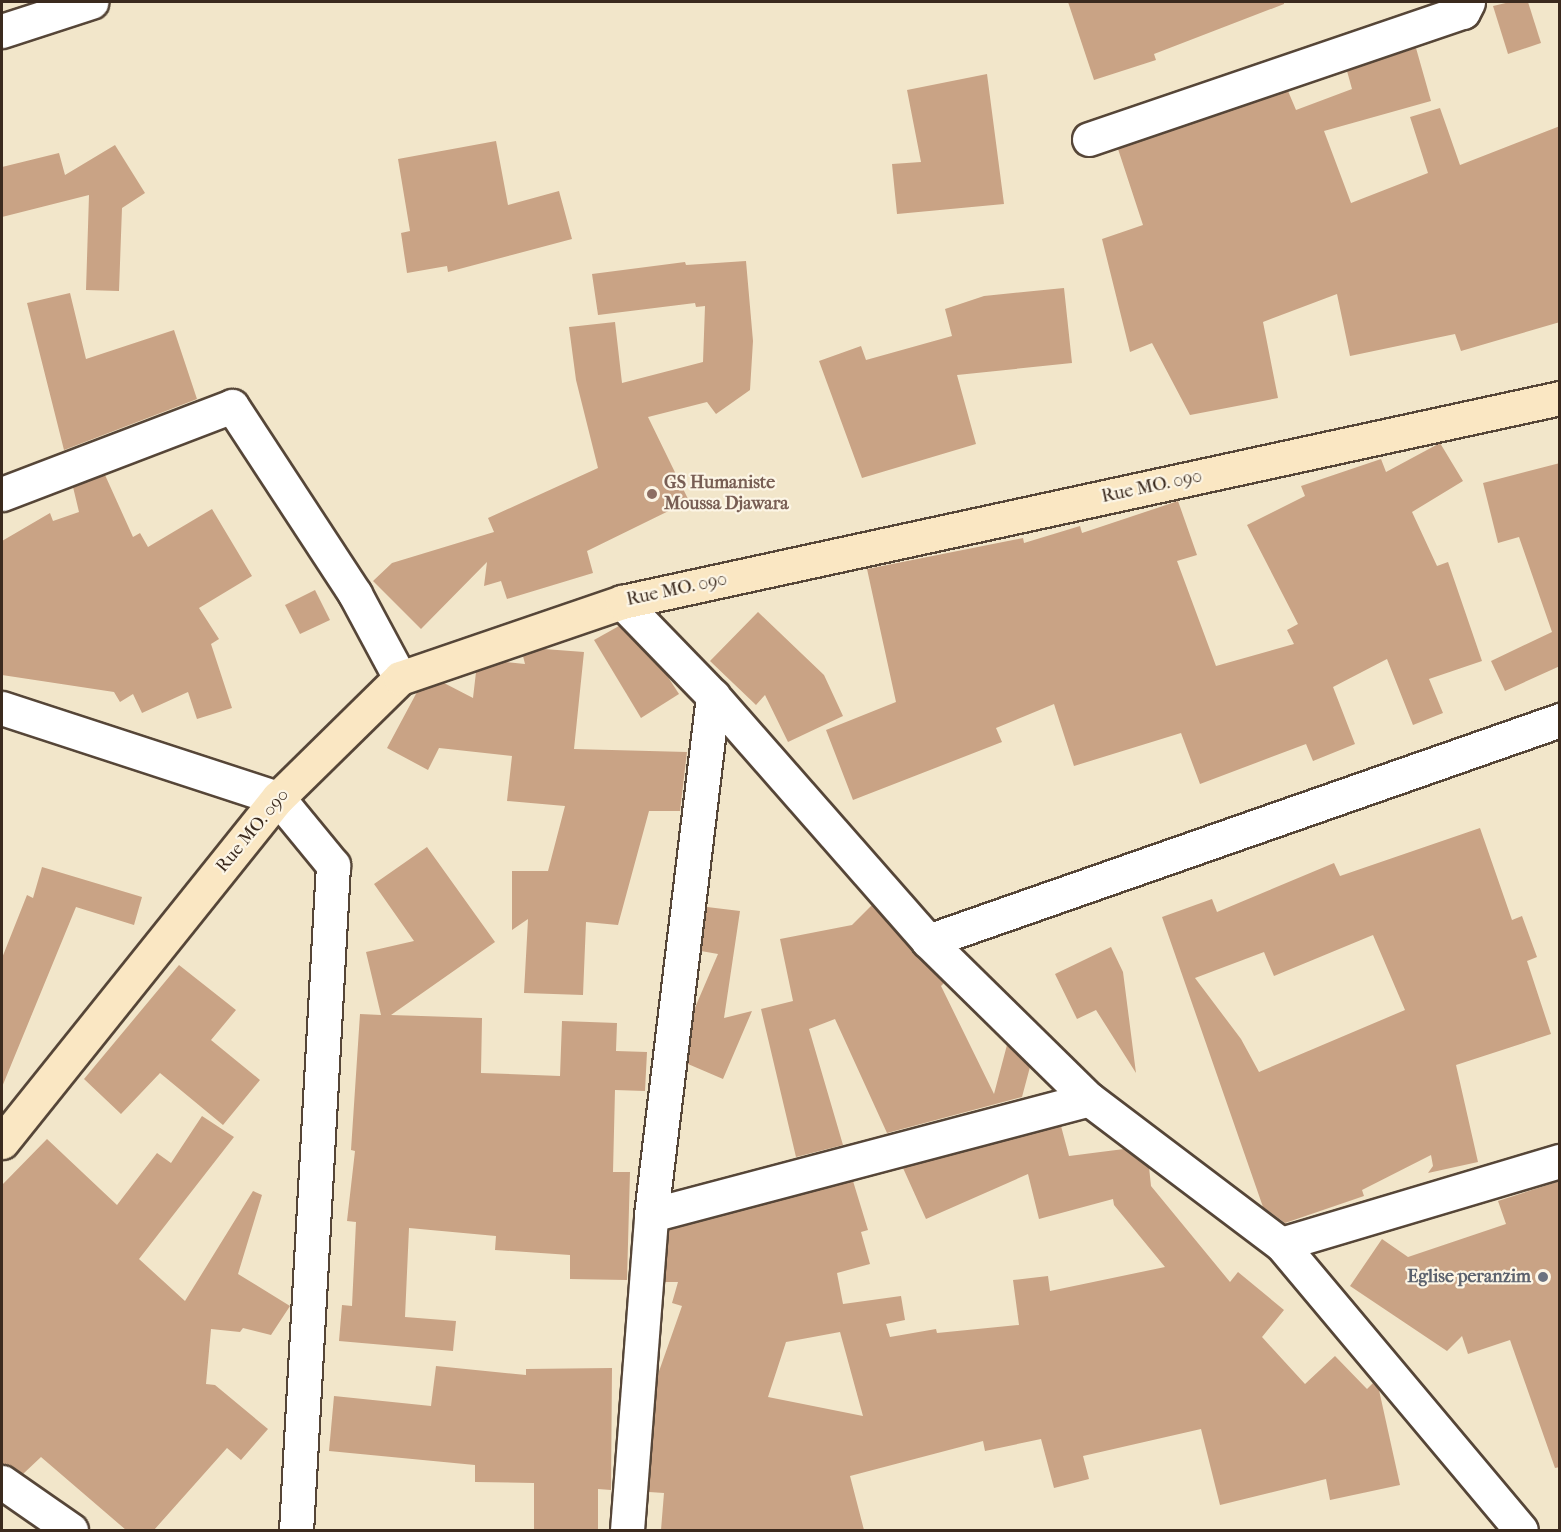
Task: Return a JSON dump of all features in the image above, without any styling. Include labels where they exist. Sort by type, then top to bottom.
[{"type":"street","points":[[2,31],[91,2]]},
{"type":"street","points":[[1089,139],[1463,12],[1468,2]]},
{"type":"street","name":"Rue MO. 090","points":[[2,1142],[278,798],[400,678],[622,602],[1560,398]]},
{"type":"street","points":[[2,494],[232,406],[355,594],[400,678]]},
{"type":"street","points":[[622,602],[713,696],[928,941],[1089,1099],[1281,1244],[1521,1530]]},
{"type":"street","points":[[627,1530],[651,1215],[713,696]]},
{"type":"street","points":[[2,708],[278,798],[333,865],[296,1530]]},
{"type":"street","points":[[928,941],[1560,720]]},
{"type":"street","points":[[651,1215],[1089,1099]]},
{"type":"street","points":[[1281,1244],[1560,1161]]},
{"type":"street","points":[[2,1482],[71,1530]]},
{"type":"building","points":[[1068,2],[1284,2],[1284,4],[1154,54],[1156,60],[1094,80]]},
{"type":"building","points":[[1510,2],[1528,2],[1541,43],[1508,54],[1493,6]]},
{"type":"building","points":[[1416,48],[1431,101],[1324,131],[1351,203],[1428,173],[1410,117],[1440,108],[1460,165],[1560,126],[1560,322],[1461,351],[1455,334],[1350,356],[1337,294],[1263,322],[1278,398],[1190,415],[1152,343],[1130,352],[1102,239],[1143,225],[1118,149],[1288,91],[1296,110],[1352,89],[1347,71]]},
{"type":"building","points":[[987,74],[1004,204],[897,214],[892,164],[921,162],[907,90]]},
{"type":"building","points":[[496,141],[508,205],[559,191],[572,239],[448,272],[447,266],[407,273],[401,233],[410,231],[398,159]]},
{"type":"building","points":[[115,145],[145,193],[122,208],[119,291],[86,290],[89,195],[2,217],[2,167],[59,153],[65,175]]},
{"type":"building","points":[[746,261],[753,341],[750,390],[716,414],[707,402],[648,417],[689,501],[587,551],[593,573],[507,599],[501,581],[484,586],[487,562],[421,629],[373,581],[392,563],[494,532],[488,518],[598,468],[576,380],[569,327],[615,322],[622,383],[703,362],[705,306],[696,307],[695,303],[598,315],[592,274],[685,262],[686,265]]},
{"type":"building","points":[[1064,288],[1072,363],[957,375],[976,444],[862,478],[819,361],[861,346],[866,360],[952,336],[945,309],[984,296]]},
{"type":"building","points":[[70,293],[86,359],[174,330],[197,399],[64,450],[27,303]]},
{"type":"building","points":[[1440,443],[1463,481],[1412,512],[1437,566],[1448,562],[1482,661],[1429,679],[1443,713],[1413,725],[1387,659],[1333,687],[1355,744],[1313,761],[1306,744],[1200,784],[1181,733],[1074,766],[1054,704],[996,728],[1002,742],[853,800],[826,730],[896,702],[867,569],[1023,538],[1024,543],[1080,526],[1082,533],[1178,501],[1197,555],[1177,561],[1216,666],[1294,644],[1287,630],[1298,624],[1247,525],[1305,496],[1301,486],[1381,459],[1386,472]]},
{"type":"building","points":[[1560,463],[1560,666],[1505,691],[1491,661],[1552,632],[1519,537],[1498,543],[1483,483]]},
{"type":"building","points":[[105,475],[133,537],[140,533],[148,547],[212,509],[252,576],[199,608],[219,639],[211,644],[232,708],[197,719],[188,692],[142,713],[133,694],[120,702],[114,692],[2,675],[2,541],[50,513],[53,521],[79,512],[73,487]]},
{"type":"building","points":[[315,590],[330,620],[300,634],[285,605]]},
{"type":"building","points":[[758,612],[824,675],[843,716],[788,742],[765,695],[756,705],[710,661]]},
{"type":"building","points":[[619,626],[666,674],[679,694],[641,718],[594,640]]},
{"type":"building","points":[[544,649],[584,652],[574,749],[687,752],[680,811],[649,811],[618,925],[586,922],[583,995],[524,993],[528,919],[512,930],[512,871],[548,871],[565,806],[507,801],[512,756],[439,748],[428,770],[387,748],[417,692],[444,683],[473,698],[476,672],[505,662],[525,664],[523,656]]},
{"type":"building","points":[[1480,828],[1512,920],[1522,916],[1537,957],[1527,961],[1551,1034],[1456,1065],[1478,1162],[1428,1173],[1433,1166],[1431,1155],[1362,1190],[1364,1196],[1285,1223],[1263,1207],[1162,917],[1212,899],[1217,912],[1334,863],[1340,876]],"holes":[[[1373,935],[1405,1010],[1259,1072],[1241,1039],[1195,978],[1264,952],[1274,976]]]},
{"type":"building","points":[[427,847],[495,942],[391,1015],[482,1018],[481,1073],[560,1076],[562,1021],[617,1023],[616,1051],[647,1052],[645,1091],[615,1090],[613,1172],[630,1172],[627,1280],[570,1279],[570,1255],[495,1250],[496,1236],[409,1228],[405,1317],[456,1321],[453,1351],[339,1341],[342,1305],[352,1306],[356,1222],[347,1221],[355,1151],[351,1150],[360,1014],[381,1015],[366,952],[414,941],[374,884]]},
{"type":"building","points":[[42,867],[142,897],[134,925],[76,907],[2,1087],[2,958],[27,895],[33,898]]},
{"type":"building","points":[[872,905],[944,983],[941,986],[994,1094],[1007,1045],[1030,1067],[1022,1097],[887,1133],[835,1019],[809,1029],[843,1145],[796,1157],[761,1009],[793,1001],[780,939],[852,925]]},
{"type":"building","points":[[707,907],[740,911],[724,1018],[752,1011],[723,1079],[688,1064],[694,1010],[718,954],[701,951]]},
{"type":"building","points":[[1111,947],[1123,972],[1136,1073],[1096,1010],[1077,1019],[1055,974]]},
{"type":"building","points":[[179,965],[236,1010],[211,1040],[260,1080],[223,1125],[160,1073],[121,1114],[84,1079]]},
{"type":"building","points":[[202,1116],[234,1137],[139,1259],[185,1301],[253,1191],[262,1195],[238,1274],[290,1306],[271,1335],[243,1328],[240,1332],[211,1329],[206,1384],[215,1385],[268,1429],[241,1460],[227,1448],[154,1530],[126,1530],[41,1457],[23,1474],[2,1464],[2,1185],[47,1139],[117,1205],[157,1153],[171,1163]]},
{"type":"building","points":[[1061,1126],[1069,1156],[1124,1149],[1149,1167],[1151,1186],[1230,1282],[1238,1272],[1284,1310],[1262,1337],[1305,1384],[1335,1356],[1367,1389],[1373,1383],[1379,1390],[1400,1485],[1330,1500],[1326,1479],[1220,1505],[1201,1429],[1083,1456],[1089,1479],[1054,1488],[1041,1439],[985,1451],[983,1441],[850,1476],[864,1530],[661,1530],[664,1493],[649,1492],[657,1377],[682,1306],[672,1303],[678,1282],[665,1282],[669,1230],[853,1181],[868,1230],[861,1232],[870,1264],[837,1273],[843,1304],[901,1296],[905,1320],[886,1324],[890,1337],[936,1329],[937,1333],[1019,1325],[1013,1280],[1048,1276],[1050,1291],[1165,1267],[1114,1205],[1113,1199],[1039,1219],[1028,1174],[926,1219],[903,1168]],"holes":[[[840,1332],[863,1416],[768,1397],[786,1342]]]},
{"type":"building","points":[[1560,1181],[1560,1467],[1555,1468],[1510,1340],[1468,1354],[1462,1336],[1447,1351],[1350,1286],[1382,1239],[1408,1257],[1506,1224],[1498,1201]]},
{"type":"building","points":[[436,1366],[526,1375],[526,1369],[612,1368],[611,1490],[598,1489],[598,1530],[534,1530],[534,1483],[475,1482],[475,1465],[329,1451],[334,1396],[431,1406]]},
{"type":"place","name":"GS Humaniste Moussa Djawara","points":[[652,494]]},
{"type":"place","name":"Eglise peranzim","points":[[1543,1277]]}]
